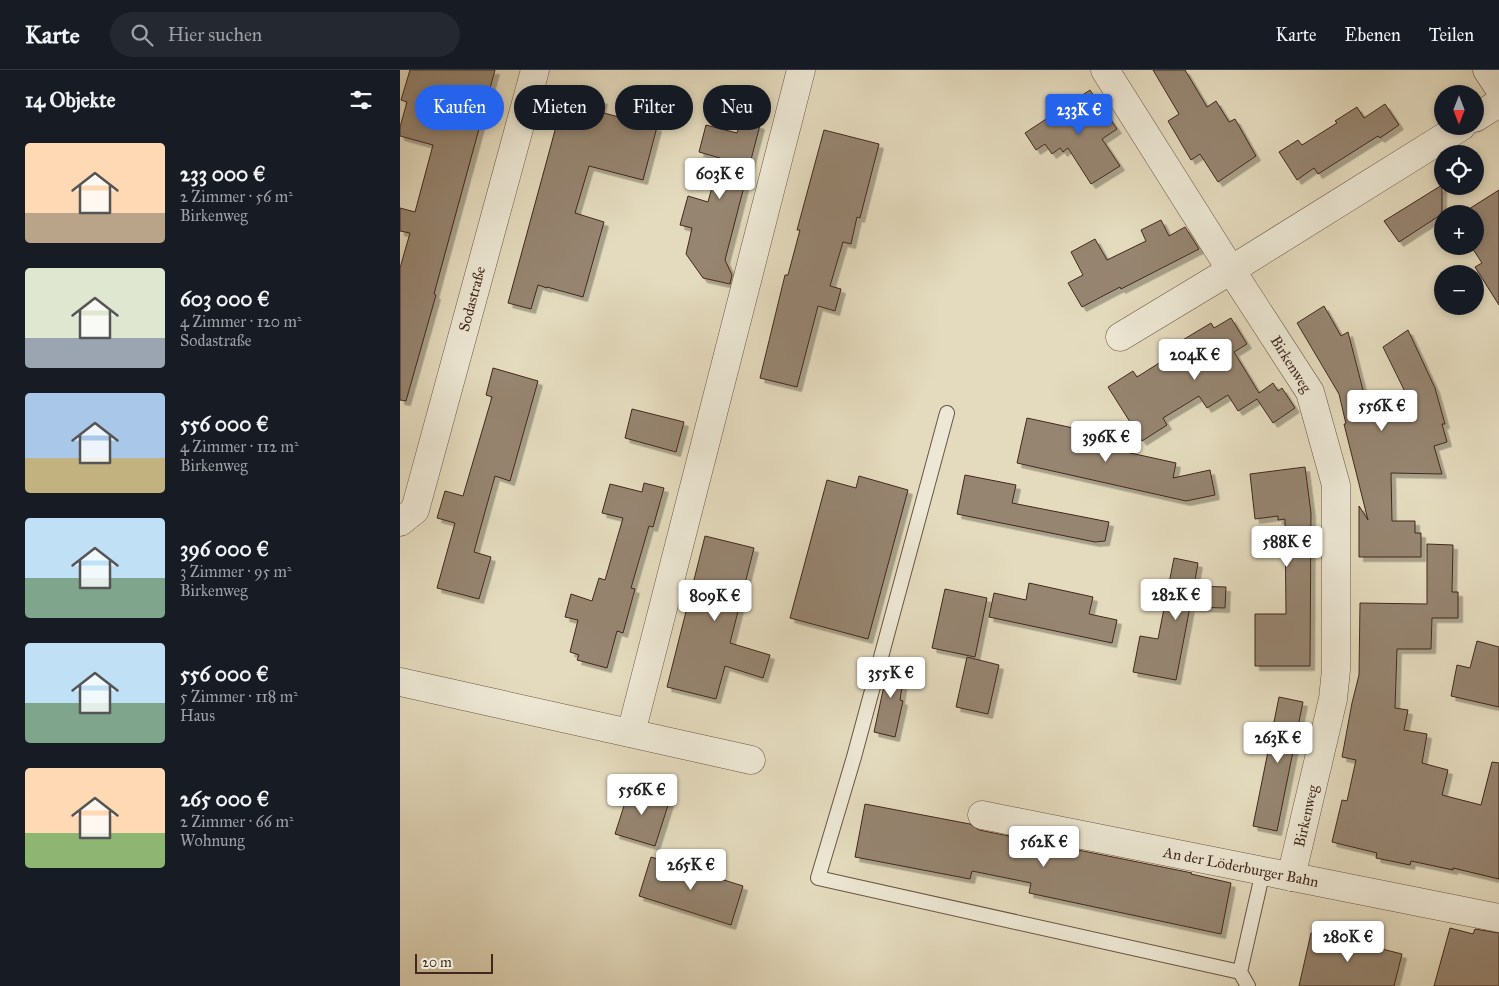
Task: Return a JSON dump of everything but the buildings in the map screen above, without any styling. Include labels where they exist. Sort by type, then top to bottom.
[{"type":"street","name":"Sodastraße","points":[[400,522],[415,510],[535,70]]},
{"type":"street","points":[[631,733],[801,70]]},
{"type":"street","name":"Birkenweg","points":[[1105,70],[1310,392],[1336,485],[1336,670],[1333,699],[1291,877]]},
{"type":"street","points":[[1487,70],[1499,88]]},
{"type":"street","points":[[1484,112],[1499,103]]},
{"type":"street","points":[[1120,337],[1448,135]]},
{"type":"street","points":[[400,682],[751,760]]},
{"type":"street","name":"An der Löderburger Bahn","points":[[982,815],[1499,918]]},
{"type":"lane","points":[[947,413],[854,757],[818,878],[1240,972]]},
{"type":"lane","points":[[1248,986],[1240,972],[1263,871]]}]
